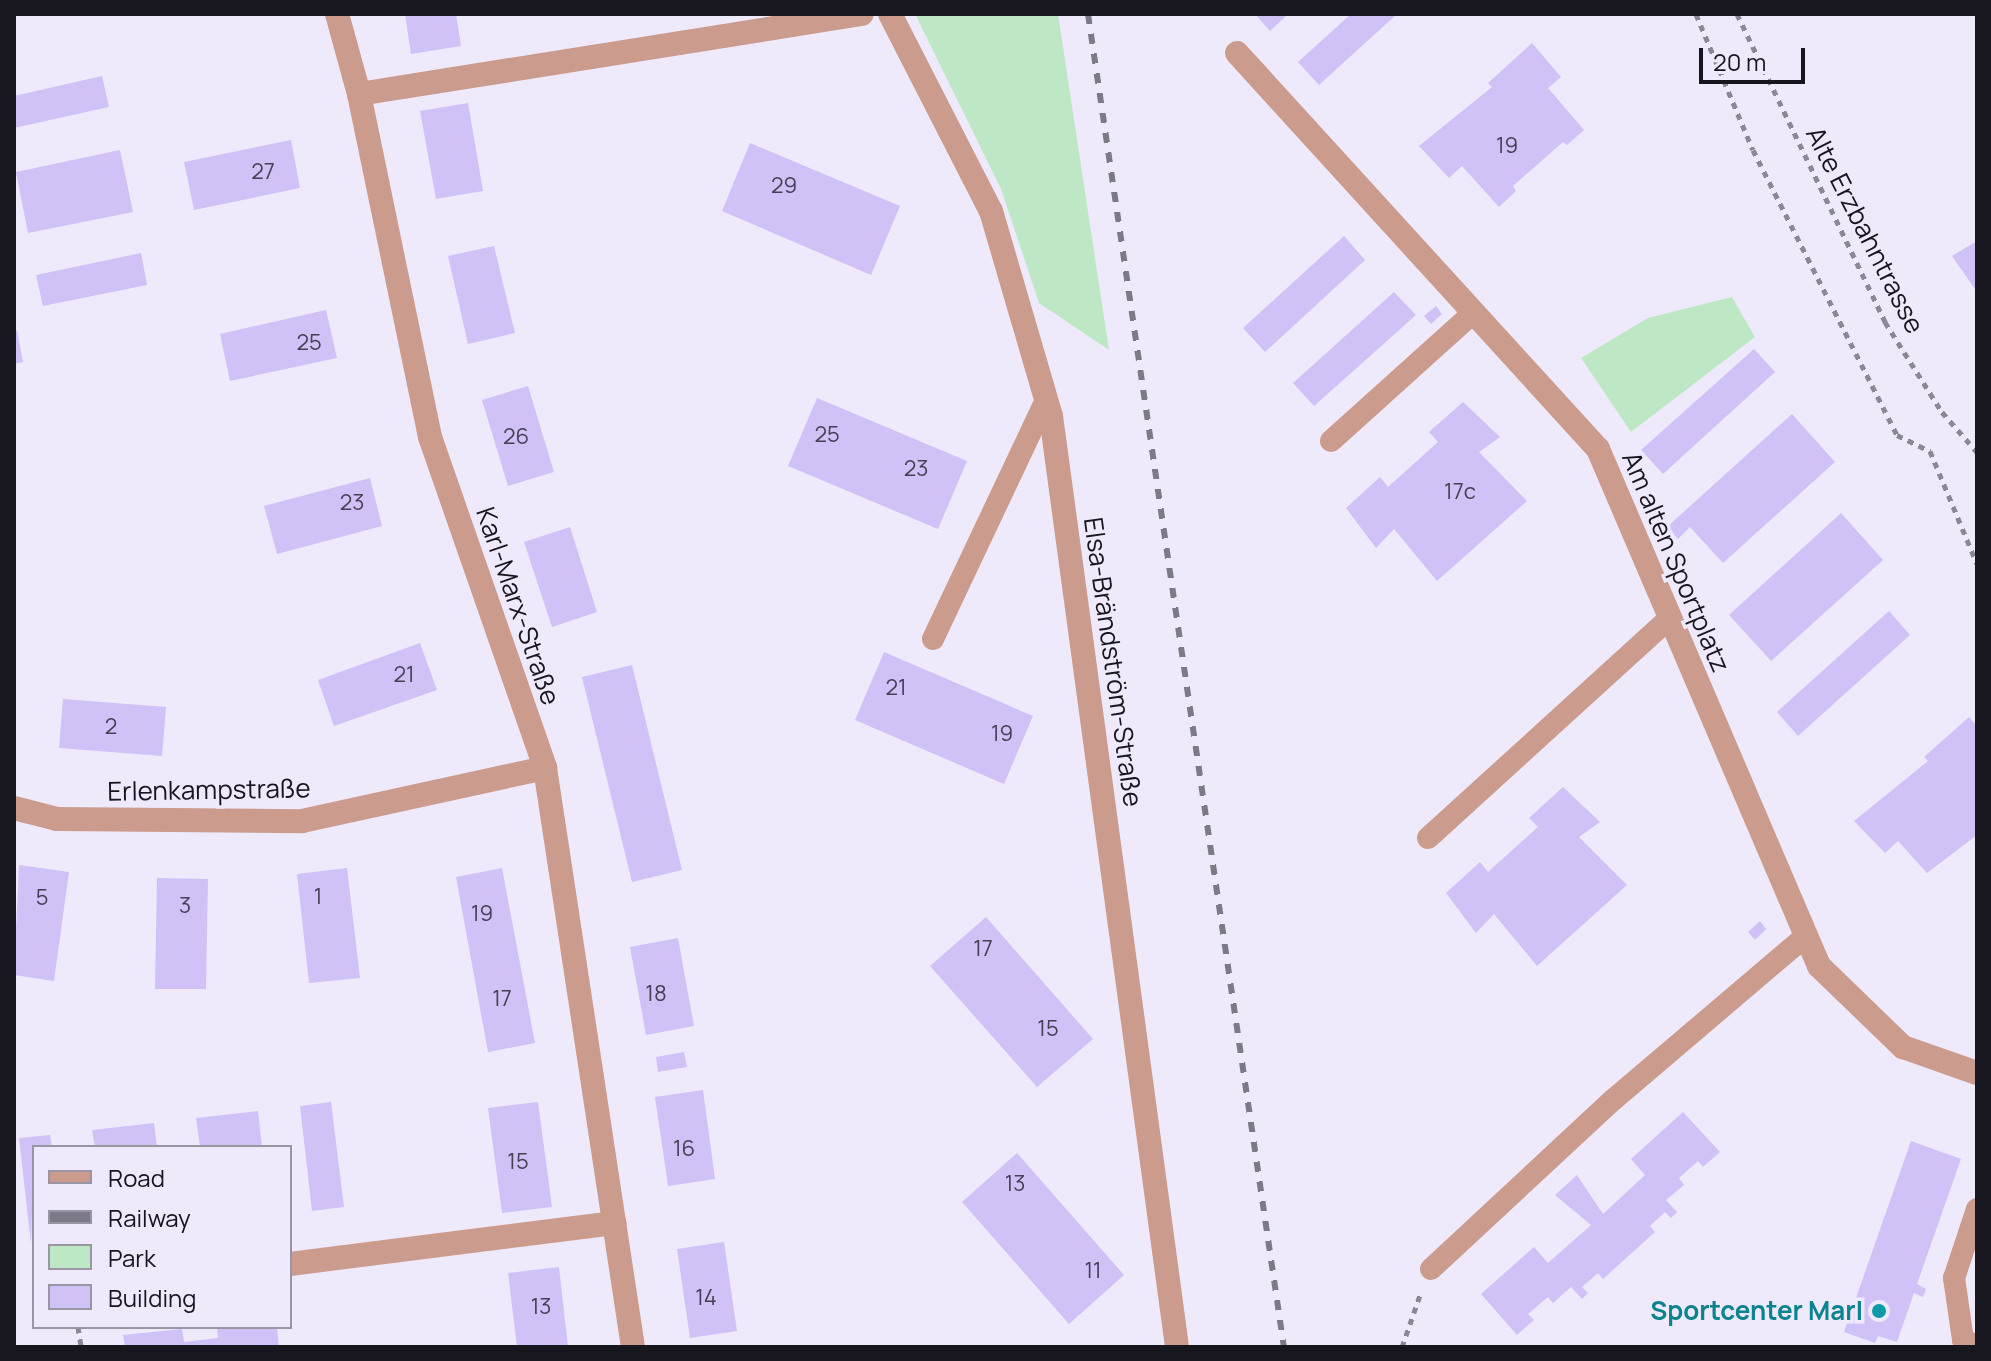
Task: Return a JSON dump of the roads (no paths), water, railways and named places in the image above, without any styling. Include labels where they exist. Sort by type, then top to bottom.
[{"type":"street","name":"Karl-Marx-Straße","points":[[337,14],[359,94],[430,437],[545,768],[633,1347]]},
{"type":"street","points":[[359,94],[862,14]]},
{"type":"street","name":"Elsa-Brändström-Straße","points":[[890,14],[991,211],[1046,400],[1177,1347]]},
{"type":"street","name":"Am alten Sportplatz","points":[[1237,53],[1598,449],[1819,966],[1903,1047],[1977,1073]]},
{"type":"street","name":"Erlenkampstraße","points":[[14,808],[57,819],[302,821],[545,768]]},
{"type":"street","points":[[292,1264],[614,1223]]},
{"type":"lane","points":[[1331,441],[1473,313]]},
{"type":"lane","points":[[933,639],[1046,400]]},
{"type":"lane","points":[[1428,838],[1670,618]]},
{"type":"lane","points":[[1431,1269],[1613,1100],[1806,936]]},
{"type":"lane","points":[[1977,1209],[1954,1278],[1963,1340],[1977,1346]]},
{"type":"railway","points":[[1088,14],[1284,1347]]},
{"type":"place","name":"Sportcenter Marl","points":[[1879,1311]]}]
